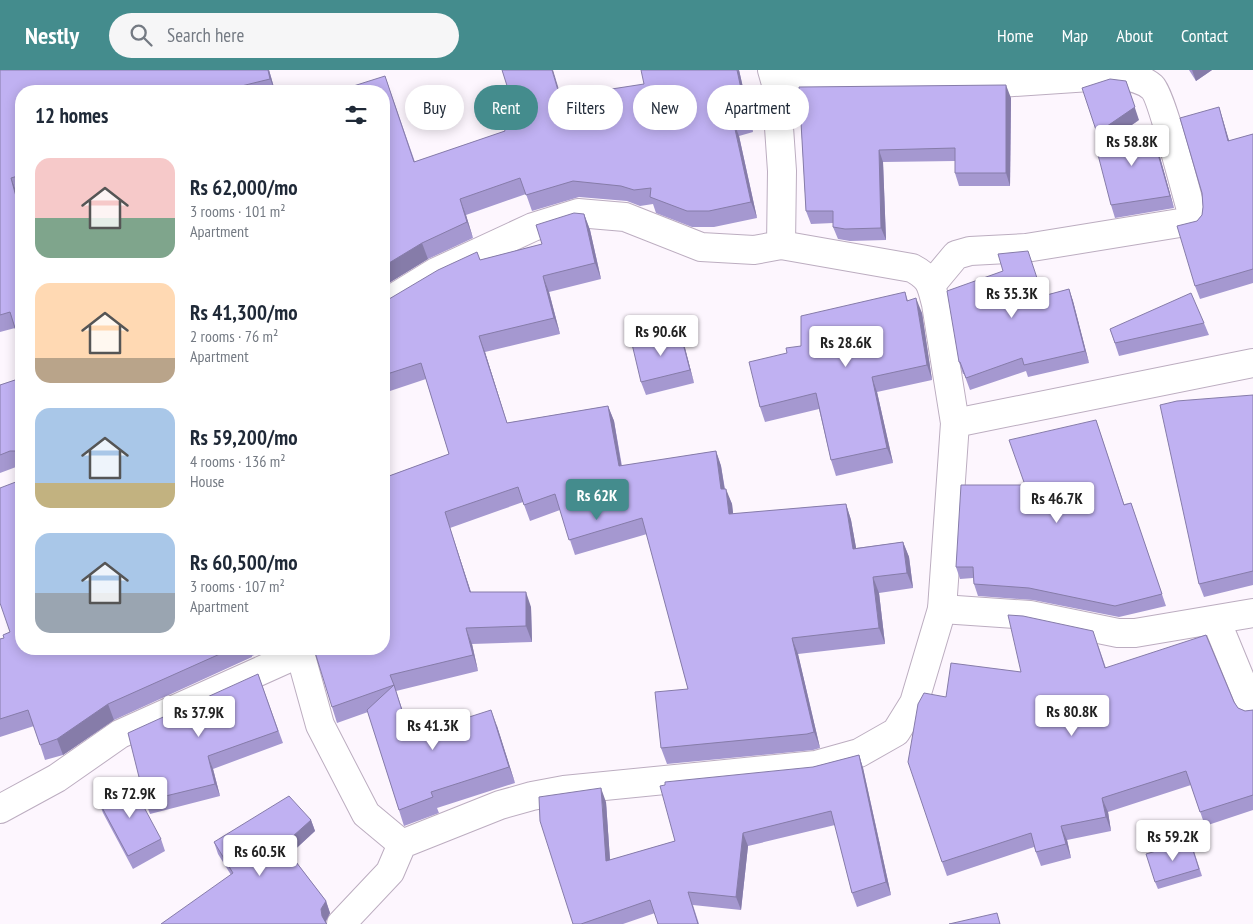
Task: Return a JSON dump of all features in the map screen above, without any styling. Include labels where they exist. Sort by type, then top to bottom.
[{"type":"street","points":[[781,245],[782,171],[774,77],[1000,83],[1120,75],[1138,79],[1154,88],[1191,210],[1192,221],[1026,248],[970,251],[956,255],[931,285]]},
{"type":"street","points":[[340,924],[390,872],[402,844],[500,805],[540,794],[564,790],[816,765],[859,753],[896,732],[914,703],[942,609],[956,423],[936,304],[931,285],[925,275],[912,268],[781,245],[754,250],[701,247],[625,217],[578,213],[532,227],[436,272],[390,300]]},
{"type":"street","points":[[956,423],[1253,363]]},
{"type":"street","points":[[942,609],[1030,615],[1118,633],[1134,633],[1253,613]]},
{"type":"street","points":[[1216,620],[1253,710]]},
{"type":"street","points":[[0,809],[56,778],[120,734],[290,655]]},
{"type":"street","points":[[300,655],[320,725],[366,814],[402,844]]},
{"type":"building","points":[[0,70],[268,70],[270,79],[245,85],[15,85],[15,177],[11,178],[15,193],[15,328],[10,312],[0,315]]},
{"type":"building","points":[[502,70],[552,70],[556,85],[548,85],[548,130],[623,130],[623,87],[633,86],[633,130],[697,130],[697,85],[638,85],[644,84],[641,70],[737,70],[740,85],[707,85],[707,130],[735,130],[751,202],[709,211],[687,211],[650,197],[651,188],[634,190],[621,186],[573,181],[526,195],[520,178],[460,199],[467,222],[422,243],[390,262],[390,91],[414,162],[505,131],[538,130],[538,85],[507,85]]},
{"type":"building","points":[[385,76],[388,85],[357,85]]},
{"type":"building","points":[[1110,79],[1126,81],[1135,107],[1097,133],[1082,88]]},
{"type":"building","points":[[1006,85],[1006,173],[955,173],[955,148],[879,150],[881,228],[845,229],[833,227],[833,211],[806,211],[801,130],[809,130],[809,87]]},
{"type":"building","points":[[1219,107],[1228,141],[1253,134],[1253,269],[1195,286],[1177,226],[1197,221],[1202,215],[1202,193],[1180,118]]},
{"type":"building","points":[[1150,126],[1170,196],[1111,205],[1097,151],[1102,150],[1099,140]]},
{"type":"building","points":[[574,213],[584,214],[595,263],[543,276],[554,318],[479,336],[507,423],[608,406],[619,466],[716,451],[721,489],[726,489],[729,514],[846,504],[853,549],[903,542],[907,573],[873,577],[879,628],[792,638],[814,732],[661,748],[655,692],[688,689],[642,518],[569,540],[555,494],[524,505],[518,487],[445,512],[470,592],[526,592],[526,626],[466,628],[473,655],[390,675],[394,685],[332,707],[316,655],[390,655],[390,476],[449,454],[421,363],[390,373],[390,298],[438,270],[477,252],[480,260],[542,244],[536,225]]},
{"type":"building","points":[[1028,251],[1043,296],[1069,289],[1085,351],[1024,365],[1022,358],[966,378],[959,362],[947,291],[1003,271],[998,254]]},
{"type":"building","points":[[905,292],[907,301],[916,298],[927,365],[872,377],[887,448],[831,460],[816,393],[760,407],[749,362],[787,353],[786,348],[801,346],[801,316]]},
{"type":"building","points":[[1191,293],[1204,323],[1115,343],[1110,329]]},
{"type":"building","points":[[680,332],[690,370],[641,382],[632,344]]},
{"type":"building","points":[[15,380],[15,451],[0,455],[0,385]]},
{"type":"building","points":[[1253,395],[1253,571],[1199,584],[1160,405],[1177,401]]},
{"type":"building","points":[[1096,420],[1124,505],[1131,503],[1162,594],[1115,606],[1029,588],[974,584],[973,567],[956,567],[961,485],[1025,485],[1009,440]]},
{"type":"building","points":[[15,482],[15,655],[218,655],[108,704],[57,739],[40,745],[28,710],[0,719],[0,639],[4,638],[3,635],[10,632],[0,603],[0,488]]},
{"type":"building","points":[[1008,615],[1023,616],[1093,631],[1105,668],[1206,635],[1234,702],[1238,708],[1245,711],[1253,710],[1253,795],[1200,812],[1186,771],[1102,798],[1106,817],[1061,826],[1066,844],[1036,852],[1031,833],[942,862],[908,762],[918,704],[924,693],[946,697],[951,663],[1021,672]]},
{"type":"building","points":[[258,674],[278,731],[208,756],[215,784],[145,801],[128,733]]},
{"type":"building","points":[[394,685],[410,736],[491,710],[509,767],[431,792],[433,797],[399,810],[367,710]]},
{"type":"building","points":[[859,755],[886,882],[852,893],[831,811],[743,833],[736,897],[688,892],[698,924],[658,924],[650,900],[581,924],[573,924],[540,821],[539,797],[601,788],[606,861],[675,841],[660,786],[665,785],[665,782],[813,767]]},
{"type":"building","points":[[131,783],[161,839],[128,856],[98,800]]},
{"type":"building","points":[[289,796],[311,820],[283,845],[326,901],[321,909],[322,916],[327,924],[161,924],[233,873],[214,842]]},
{"type":"building","points":[[1190,841],[1199,869],[1155,882],[1146,854]]},
{"type":"building","points":[[997,913],[1000,924],[949,924]]}]
